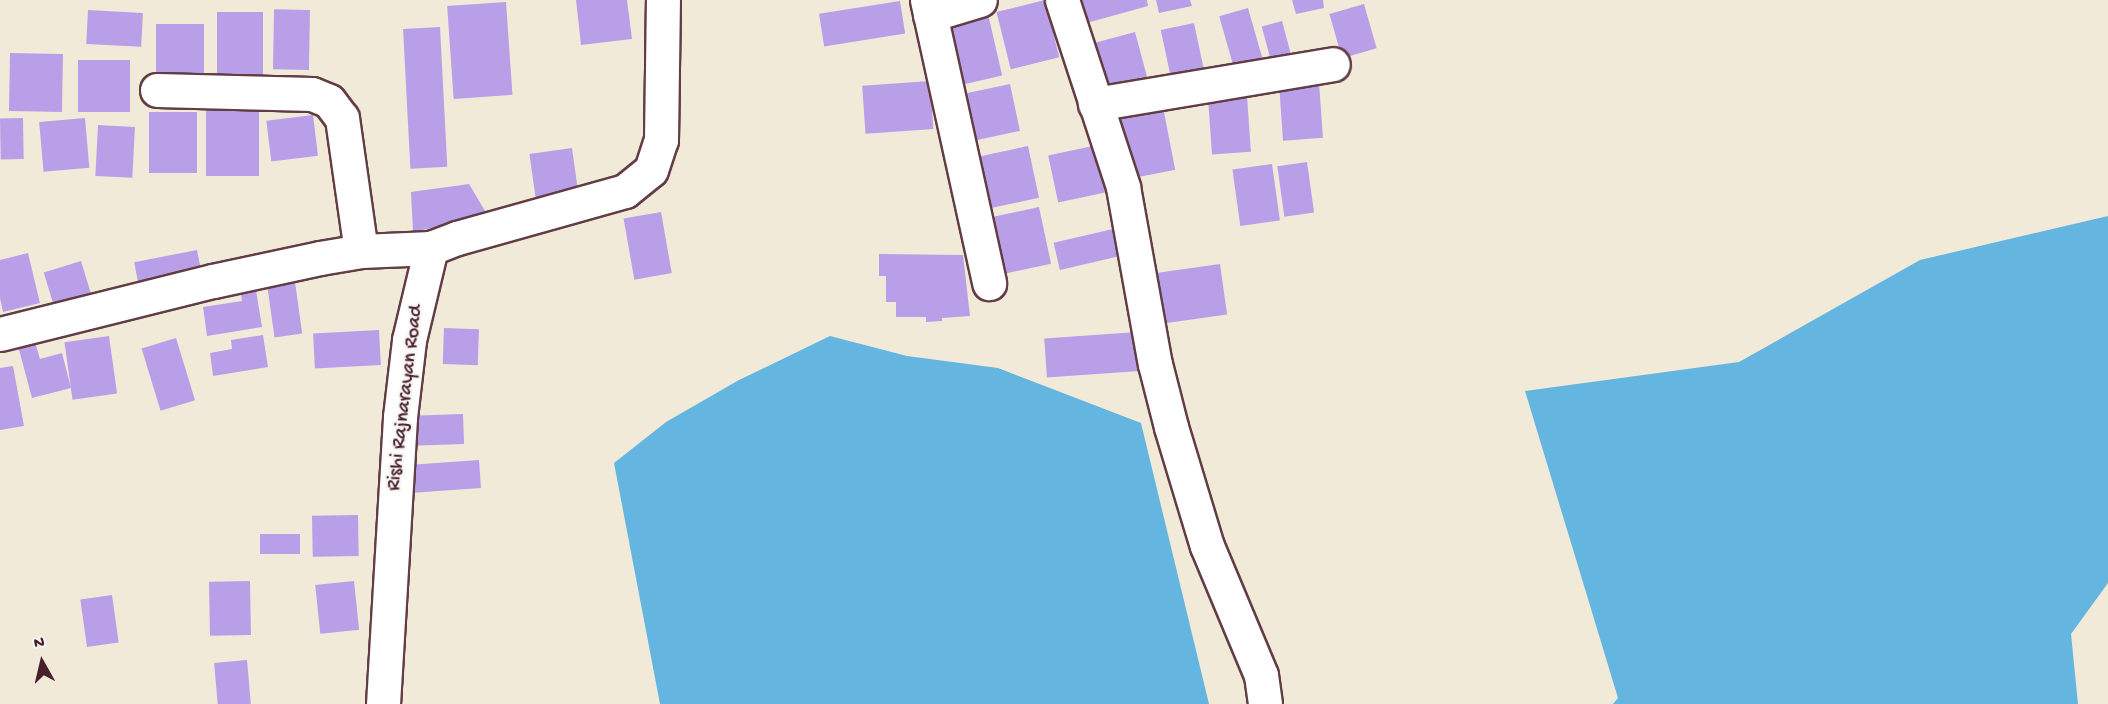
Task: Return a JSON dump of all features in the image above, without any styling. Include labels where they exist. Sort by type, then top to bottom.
[{"type":"street","points":[[0,334],[213,281],[361,251],[431,248],[457,238],[625,191],[651,170],[661,140],[663,0]]},
{"type":"street","points":[[980,0],[928,7],[989,283]]},
{"type":"street","points":[[1062,0],[1122,188],[1155,364],[1170,427],[1207,546],[1261,675],[1265,704]]},
{"type":"street","points":[[1095,104],[1333,64]]},
{"type":"street","points":[[157,90],[312,94],[329,101],[342,118],[361,251]]},
{"type":"street","name":"Rishi Rajnarayan Road","points":[[383,704],[390,550],[400,417],[409,340],[431,248]]},
{"type":"water","points":[[2108,216],[2108,583],[2071,634],[2078,704],[1613,704],[1618,698],[1525,391],[1739,362],[1920,260]]},
{"type":"water","points":[[830,336],[907,356],[998,368],[1141,423],[1209,704],[660,704],[614,463],[666,422],[739,380]]},
{"type":"building","points":[[576,0],[627,0],[632,39],[581,45]]},
{"type":"building","points":[[1045,0],[1059,57],[1011,69],[996,12]]},
{"type":"building","points":[[1076,0],[1147,0],[1148,6],[1083,24]]},
{"type":"building","points":[[1156,0],[1190,0],[1192,6],[1159,13]]},
{"type":"building","points":[[1292,0],[1323,0],[1324,8],[1296,14]]},
{"type":"building","points":[[900,1],[905,34],[824,46],[819,14]]},
{"type":"building","points":[[506,2],[512,95],[454,99],[447,6]]},
{"type":"building","points":[[1364,4],[1377,48],[1342,58],[1329,14]]},
{"type":"building","points":[[1248,8],[1265,67],[1236,75],[1219,16]]},
{"type":"building","points":[[274,9],[310,10],[309,70],[273,69]]},
{"type":"building","points":[[88,10],[143,13],[141,47],[86,44]]},
{"type":"building","points":[[217,12],[263,12],[263,75],[217,75]]},
{"type":"building","points":[[988,14],[1002,75],[955,86],[941,25]]},
{"type":"building","points":[[1282,21],[1291,54],[1271,59],[1262,26]]},
{"type":"building","points":[[1194,23],[1204,72],[1171,79],[1161,30]]},
{"type":"building","points":[[156,24],[204,24],[204,79],[156,79]]},
{"type":"building","points":[[440,27],[447,167],[410,169],[403,29]]},
{"type":"building","points":[[1135,32],[1148,79],[1100,92],[1088,45]]},
{"type":"building","points":[[10,53],[63,54],[62,112],[9,111]]},
{"type":"building","points":[[78,60],[130,60],[130,112],[78,112]]},
{"type":"building","points":[[930,81],[933,129],[866,134],[862,86]]},
{"type":"building","points":[[1319,82],[1323,138],[1283,141],[1279,85]]},
{"type":"building","points":[[1010,84],[1020,131],[969,142],[959,95]]},
{"type":"building","points":[[1247,96],[1251,152],[1212,155],[1208,99]]},
{"type":"building","points":[[1163,107],[1175,170],[1131,178],[1119,116]]},
{"type":"building","points":[[206,109],[259,109],[259,176],[206,176]]},
{"type":"building","points":[[149,112],[197,112],[197,173],[149,173]]},
{"type":"building","points":[[313,115],[318,156],[271,161],[266,121]]},
{"type":"building","points":[[0,118],[23,118],[24,159],[1,159]]},
{"type":"building","points":[[85,118],[89,168],[44,172],[39,122]]},
{"type":"building","points":[[98,125],[135,127],[132,178],[95,176]]},
{"type":"building","points":[[1102,144],[1112,191],[1058,202],[1048,155]]},
{"type":"building","points":[[1028,146],[1039,198],[978,211],[967,159]]},
{"type":"building","points":[[572,148],[578,193],[536,199],[529,154]]},
{"type":"building","points":[[1307,162],[1314,213],[1284,217],[1277,166]]},
{"type":"building","points":[[1272,164],[1280,220],[1240,226],[1232,170]]},
{"type":"building","points":[[469,184],[488,216],[413,232],[411,192]]},
{"type":"building","points":[[1039,207],[1051,264],[998,275],[986,218]]},
{"type":"building","points":[[661,212],[672,273],[634,280],[624,219]]},
{"type":"building","points":[[1113,229],[1119,256],[1060,270],[1054,243]]},
{"type":"building","points":[[197,250],[202,275],[139,287],[134,262]]},
{"type":"building","points":[[28,253],[40,303],[3,312],[0,298],[0,260]]},
{"type":"building","points":[[879,254],[963,255],[970,316],[942,318],[942,321],[926,322],[926,317],[896,317],[896,302],[886,302],[886,276],[879,276]]},
{"type":"building","points":[[81,261],[91,294],[54,305],[44,272]]},
{"type":"building","points":[[1220,264],[1227,315],[1158,324],[1151,274]]},
{"type":"building","points":[[295,282],[302,333],[275,337],[267,286]]},
{"type":"building","points":[[255,284],[262,327],[207,336],[203,307],[242,301],[240,286]]},
{"type":"building","points":[[444,328],[479,329],[478,365],[443,364]]},
{"type":"building","points":[[379,330],[381,365],[315,368],[313,333]]},
{"type":"building","points":[[1137,332],[1140,371],[1047,377],[1044,338]]},
{"type":"building","points":[[263,335],[268,367],[213,376],[210,353],[232,349],[231,340]]},
{"type":"building","points":[[109,336],[117,393],[73,400],[64,342]]},
{"type":"building","points":[[176,338],[195,400],[161,411],[142,349]]},
{"type":"building","points":[[35,342],[40,359],[62,353],[71,388],[32,398],[18,346]]},
{"type":"building","points":[[13,366],[24,426],[0,430],[0,368]]},
{"type":"building","points":[[463,414],[464,444],[412,446],[411,416]]},
{"type":"building","points":[[479,460],[481,488],[410,493],[408,465]]},
{"type":"building","points":[[358,515],[359,556],[313,557],[312,516]]},
{"type":"building","points":[[260,534],[300,534],[300,554],[260,554]]},
{"type":"building","points":[[250,581],[251,635],[210,636],[209,582]]},
{"type":"building","points":[[354,581],[359,630],[320,634],[315,585]]},
{"type":"building","points":[[112,595],[119,643],[87,647],[80,599]]},
{"type":"building","points":[[247,660],[251,704],[218,704],[214,663]]}]
